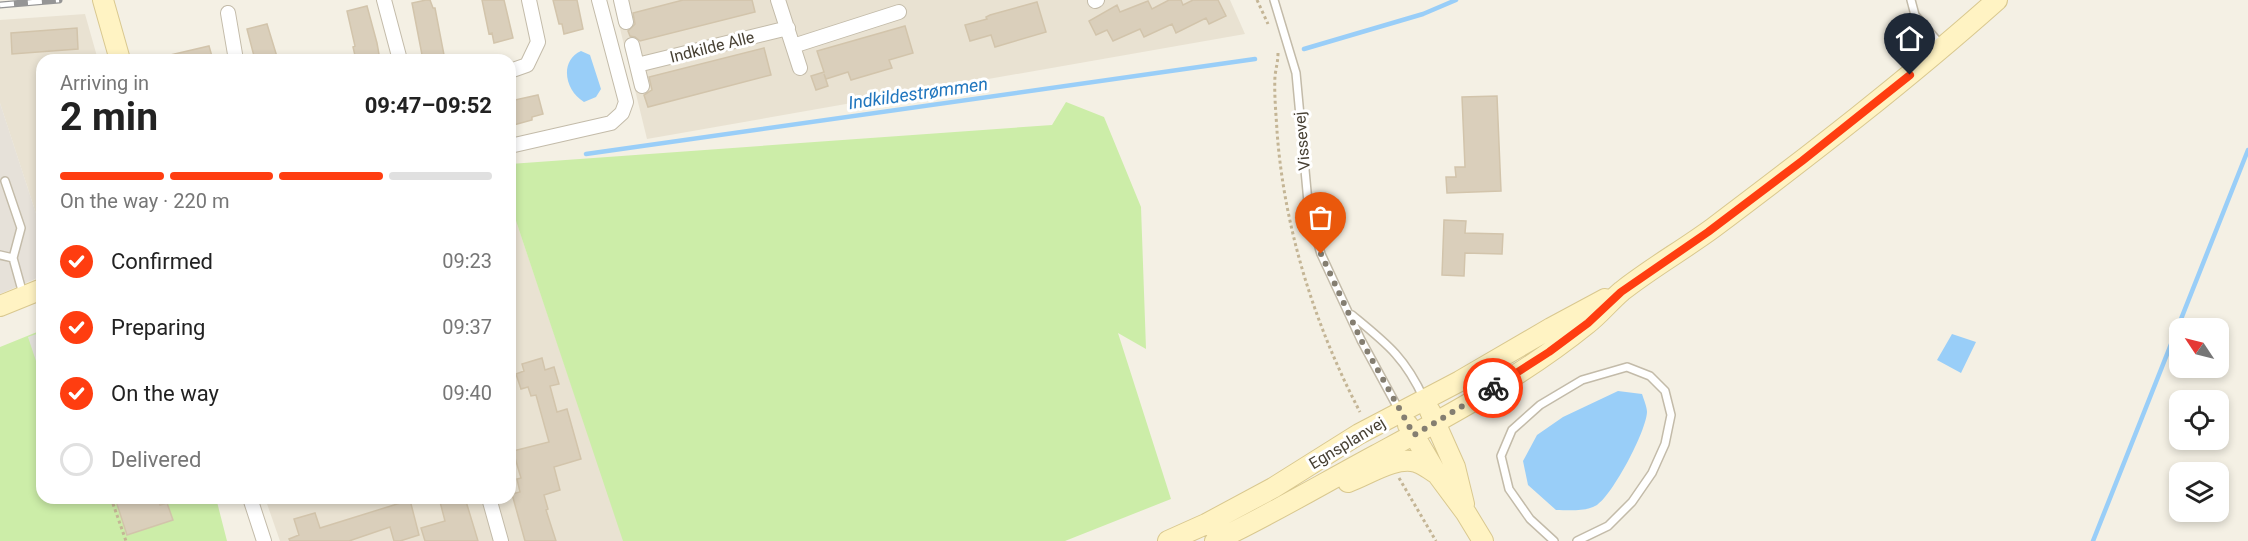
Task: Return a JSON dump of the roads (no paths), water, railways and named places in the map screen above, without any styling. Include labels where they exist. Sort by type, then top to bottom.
[{"type":"main road","points":[[103,0],[118,54]]},
{"type":"main road","name":"Egnsplanvej","points":[[1215,541],[1281,508],[1414,435],[1430,411],[1551,328],[1621,292],[1708,232],[1802,161],[1943,47],[1997,0]]},
{"type":"main road","points":[[0,306],[33,292]]},
{"type":"main road","name":"Egnsplanvej","points":[[1168,541],[1206,524],[1273,488],[1359,434],[1401,412],[1430,411],[1510,378],[1588,323],[1621,292]]},
{"type":"main road","name":"Vissevej","points":[[1430,411],[1455,467],[1466,513]]},
{"type":"main road","name":"Vissevej","points":[[1401,412],[1437,474],[1466,513],[1483,541]]},
{"type":"main road","points":[[1281,508],[1405,460],[1416,462],[1437,474]]},
{"type":"street","points":[[384,0],[398,54]]},
{"type":"street","points":[[516,69],[527,65],[538,42],[529,0]]},
{"type":"street","points":[[516,145],[611,123],[622,113],[626,102],[599,0]]},
{"type":"street","points":[[778,0],[800,68]]},
{"type":"street","points":[[624,1],[626,22]]},
{"type":"street","points":[[793,46],[899,12]]},
{"type":"street","points":[[228,13],[235,54]]},
{"type":"street","name":"Indkilde Alle","points":[[637,65],[788,28]]},
{"type":"street","points":[[632,45],[642,86]]},
{"type":"street","points":[[252,504],[264,541]]},
{"type":"street","points":[[491,504],[501,541]]},
{"type":"lane","name":"Vissevej","points":[[1275,0],[1296,73],[1309,213],[1321,254],[1361,340],[1401,412]]},
{"type":"lane","points":[[1911,0],[1915,15],[1943,47]]},
{"type":"lane","points":[[5,181],[21,228],[13,258],[33,292]]},
{"type":"lane","points":[[0,255],[13,258]]},
{"type":"lane","name":"Vissevej","points":[[1350,313],[1400,357],[1416,382],[1430,411]]},
{"type":"lane","points":[[1554,541],[1530,519],[1509,489],[1501,456],[1512,430],[1540,405],[1582,380],[1627,367],[1650,376],[1665,391],[1671,415],[1665,444],[1652,473],[1632,502],[1608,526],[1577,541]]},
{"type":"water","points":[[581,51],[590,55],[601,89],[596,97],[584,102],[572,91],[567,76],[570,62]]},
{"type":"water","points":[[1952,334],[1976,342],[1961,373],[1937,360]]},
{"type":"water","points":[[1618,391],[1642,394],[1647,410],[1641,433],[1628,462],[1604,499],[1597,505],[1582,510],[1556,510],[1528,485],[1523,461],[1537,435],[1563,417]]},
{"type":"waterway","name":"Indkildestrømmen","points":[[1304,49],[1423,14],[1456,0]]},
{"type":"waterway","name":"Indkildestrømmen","points":[[586,154],[1255,59]]},
{"type":"waterway","points":[[2093,541],[2248,150]]},
{"type":"railway","points":[[0,5],[59,0]]}]
